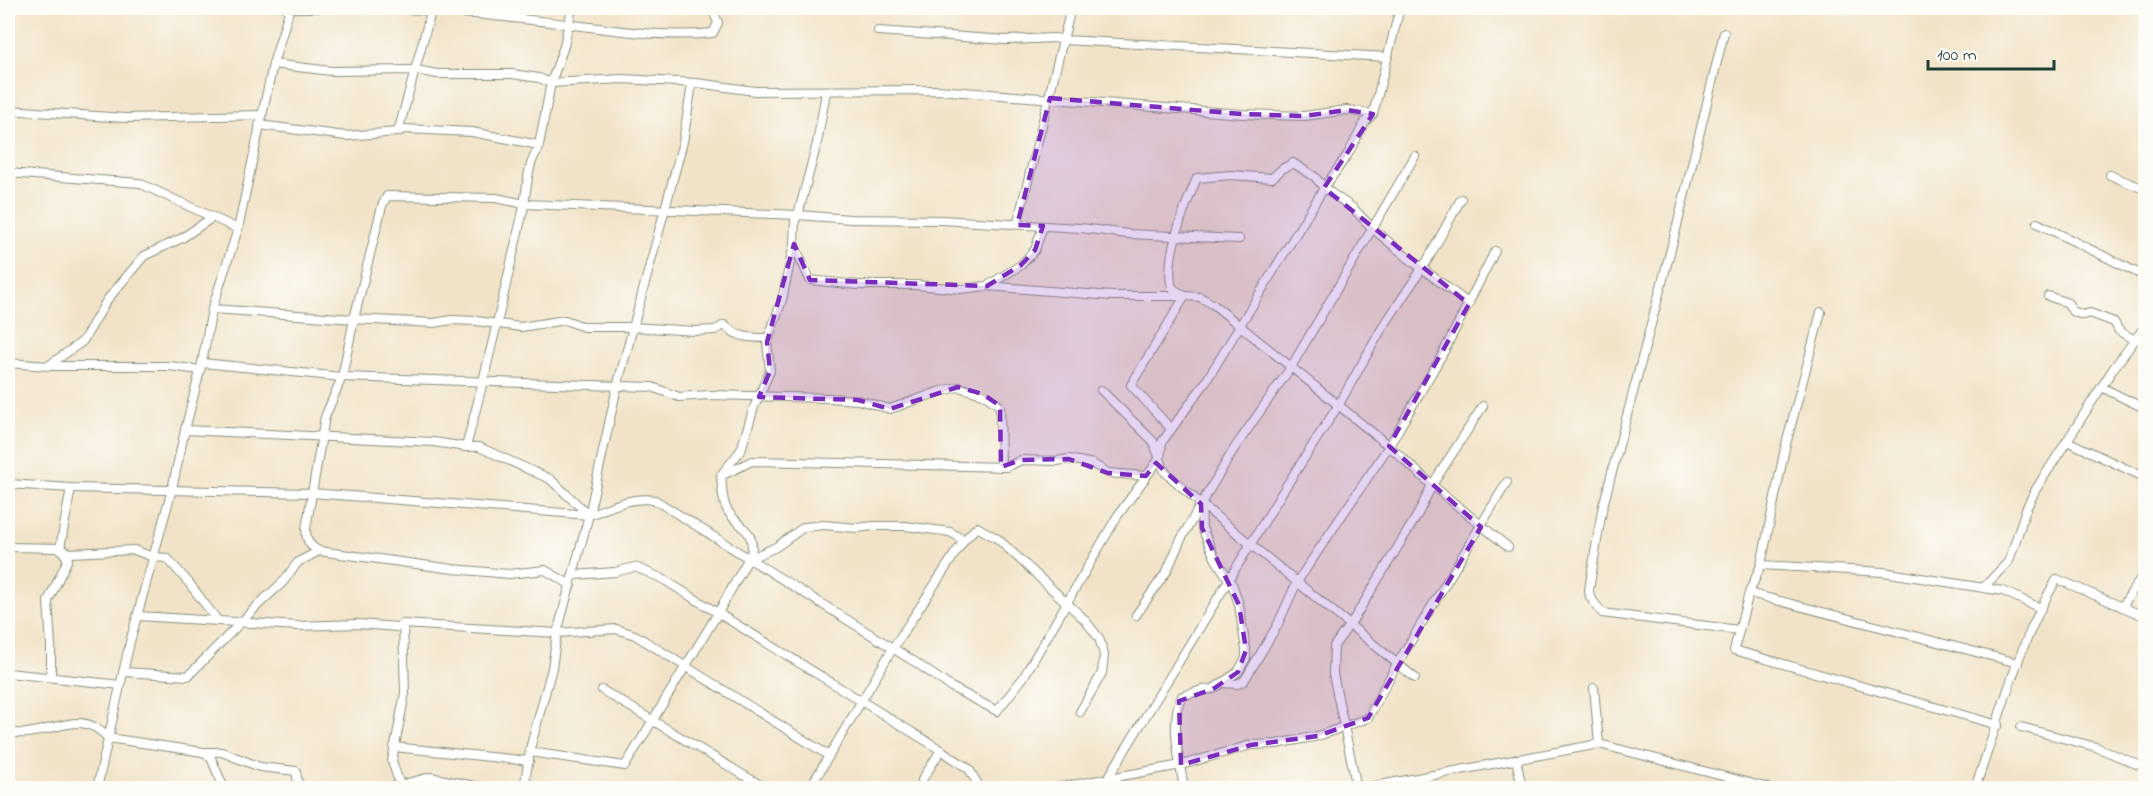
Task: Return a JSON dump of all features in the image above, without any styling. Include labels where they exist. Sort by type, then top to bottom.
[{"type":"street","points":[[285,8],[318,8]]},
{"type":"street","points":[[97,789],[138,616],[172,489],[184,430],[202,367],[212,309],[238,229],[273,64],[290,8]]},
{"type":"street","points":[[382,8],[432,8],[641,33],[691,35],[713,33],[718,22],[712,8]]},
{"type":"street","points":[[398,132],[432,8]]},
{"type":"street","points":[[466,447],[484,382],[525,204],[531,159],[538,150],[551,83],[564,46],[572,8]]},
{"type":"street","points":[[1017,225],[1071,8]]},
{"type":"street","points":[[8,483],[71,488],[312,493],[589,515],[627,500],[655,500],[893,648],[951,687],[997,711],[1023,678],[1118,515],[1160,458],[1162,442],[1205,383],[1324,188],[1348,154],[1365,122],[1373,114],[1400,8]]},
{"type":"street","points":[[878,31],[1006,40],[1055,38],[1388,57]]},
{"type":"street","points":[[1724,33],[1677,226],[1602,510],[1589,590],[1590,597],[1602,613],[1739,630]]},
{"type":"street","points":[[273,64],[331,71],[416,70],[438,74],[526,76],[551,83],[622,79],[755,91],[938,90],[1242,114],[1304,116],[1347,110],[1373,114]]},
{"type":"street","points":[[524,789],[529,757],[589,515],[617,387],[683,142],[692,84]]},
{"type":"street","points":[[394,747],[625,766],[749,559],[753,545],[752,537],[725,507],[721,475],[741,450],[770,371],[769,339],[782,300],[794,244],[794,228],[817,143],[826,92]]},
{"type":"street","points":[[8,110],[125,117],[261,115]]},
{"type":"street","points":[[259,125],[346,136],[398,132],[404,129],[472,132],[539,145]]},
{"type":"street","points":[[1136,615],[1167,571],[1180,541],[1234,449],[1291,367],[1414,156]]},
{"type":"street","points":[[1185,296],[1172,288],[1170,281],[1175,237],[1197,178],[1231,175],[1272,178],[1282,168],[1293,163],[1315,177],[1324,188],[1353,208],[1372,228],[1469,304]]},
{"type":"street","points":[[8,173],[139,183],[238,229]]},
{"type":"street","points":[[2110,175],[2145,190]]},
{"type":"street","points":[[571,585],[545,570],[509,574],[453,569],[319,551],[308,542],[306,536],[325,417],[342,377],[382,206],[387,196],[496,198],[525,204],[798,214],[850,219],[922,220],[1043,226],[1175,237],[1239,239]]},
{"type":"street","points":[[1108,778],[1283,490],[1338,406],[1381,330],[1422,268],[1461,199]]},
{"type":"street","points":[[48,366],[83,341],[107,300],[144,256],[182,238],[213,217]]},
{"type":"street","points":[[2037,223],[2145,277]]},
{"type":"street","points":[[987,286],[1021,265],[1035,250],[1043,226]]},
{"type":"street","points":[[794,244],[810,280],[857,285],[916,285],[961,289],[987,286],[1112,296],[1200,297],[1214,305],[1389,446],[1481,527],[1508,547]]},
{"type":"street","points":[[1222,683],[1237,684],[1244,681],[1277,626],[1297,582],[1389,446],[1469,304],[1495,252]]},
{"type":"street","points":[[1172,429],[1131,386],[1185,296]]},
{"type":"street","points":[[2048,296],[2068,303],[2072,311],[2083,315],[2090,313],[2114,322],[2119,331],[2140,336]]},
{"type":"street","points":[[212,309],[434,323],[452,320],[476,321],[521,327],[565,320],[584,327],[695,331],[715,330],[724,325],[733,333],[743,337],[769,339]]},
{"type":"street","points":[[1821,312],[1785,448],[1761,566],[1749,593],[1734,650],[1998,725]]},
{"type":"street","points":[[1983,588],[2009,561],[2026,509],[2101,387],[2140,336],[2145,325]]},
{"type":"street","points":[[8,363],[48,366],[202,367],[342,377],[652,387],[679,397],[709,395],[858,400],[890,409],[958,387],[983,394],[1000,406],[1001,467]]},
{"type":"street","points":[[2101,387],[2145,409]]},
{"type":"street","points":[[1101,390],[1154,441],[1165,472],[1201,504],[1415,678]]},
{"type":"street","points":[[1357,789],[1333,674],[1334,645],[1349,625],[1418,514],[1432,485],[1483,406]]},
{"type":"street","points":[[184,430],[434,442],[479,447],[550,479],[589,515]]},
{"type":"street","points":[[2067,441],[2145,478]]},
{"type":"street","points":[[721,475],[752,461],[1007,467],[1021,460],[1069,459],[1093,464],[1108,473],[1146,476]]},
{"type":"street","points":[[1056,789],[1180,765],[1251,745],[1276,744],[1318,736],[1346,728],[1368,718],[1397,664],[1507,482]]},
{"type":"street","points":[[51,676],[48,602],[68,559],[60,548],[71,488]]},
{"type":"street","points":[[1184,789],[1176,719],[1179,701],[1182,696],[1213,689],[1238,672],[1246,658],[1239,605],[1229,580],[1215,558],[1202,528],[1201,504]]},
{"type":"street","points":[[749,559],[776,547],[804,527],[824,525],[857,528],[905,526],[950,532],[964,540]]},
{"type":"street","points":[[810,789],[893,648],[964,540],[977,527],[998,539],[1084,619],[1099,638],[1104,655],[1102,674],[1080,712]]},
{"type":"street","points":[[8,547],[60,548],[70,553],[134,550],[153,557],[167,558],[217,620]]},
{"type":"street","points":[[124,672],[188,676],[283,582],[298,562],[319,551]]},
{"type":"street","points":[[1761,566],[1883,572],[2003,591],[2040,608]]},
{"type":"street","points":[[574,574],[615,572],[629,567],[640,568],[718,613],[941,750],[969,769],[980,789]]},
{"type":"street","points":[[2122,607],[2145,570]]},
{"type":"street","points":[[1975,789],[2018,663],[2040,608],[2057,579],[2145,617]]},
{"type":"street","points":[[1749,593],[2018,663]]},
{"type":"street","points":[[138,616],[298,626],[358,624],[399,627],[403,624],[558,633],[616,629],[634,634],[828,755]]},
{"type":"street","points":[[400,785],[392,761],[405,693],[403,624]]},
{"type":"street","points":[[8,673],[121,685]]},
{"type":"street","points":[[1594,688],[1599,744]]},
{"type":"street","points":[[602,690],[765,789]]},
{"type":"street","points":[[8,732],[26,734],[72,722],[90,723],[108,738],[203,752],[222,752],[260,767],[296,771],[298,783]]},
{"type":"street","points":[[2020,727],[2096,747],[2145,768]]},
{"type":"street","points":[[1364,789],[1599,744],[1769,789]]},
{"type":"street","points":[[924,789],[922,780],[941,750]]},
{"type":"street","points":[[203,752],[211,758],[224,789]]},
{"type":"street","points":[[1516,759],[1522,789]]},
{"type":"street","points":[[389,789],[430,777],[484,789]]},
{"type":"highlighted area","points":[[1050,98],[1242,114],[1304,116],[1347,110],[1373,114],[1324,188],[1469,304],[1389,446],[1481,527],[1368,718],[1318,736],[1251,745],[1181,765],[1179,701],[1213,689],[1238,672],[1246,650],[1239,605],[1202,528],[1201,504],[1156,463],[1146,476],[1108,473],[1069,459],[1021,460],[1001,467],[1000,406],[983,394],[958,387],[890,409],[858,400],[759,397],[770,371],[767,342],[794,244],[810,280],[987,286],[1021,265],[1035,250],[1043,226],[1017,225]]}]
